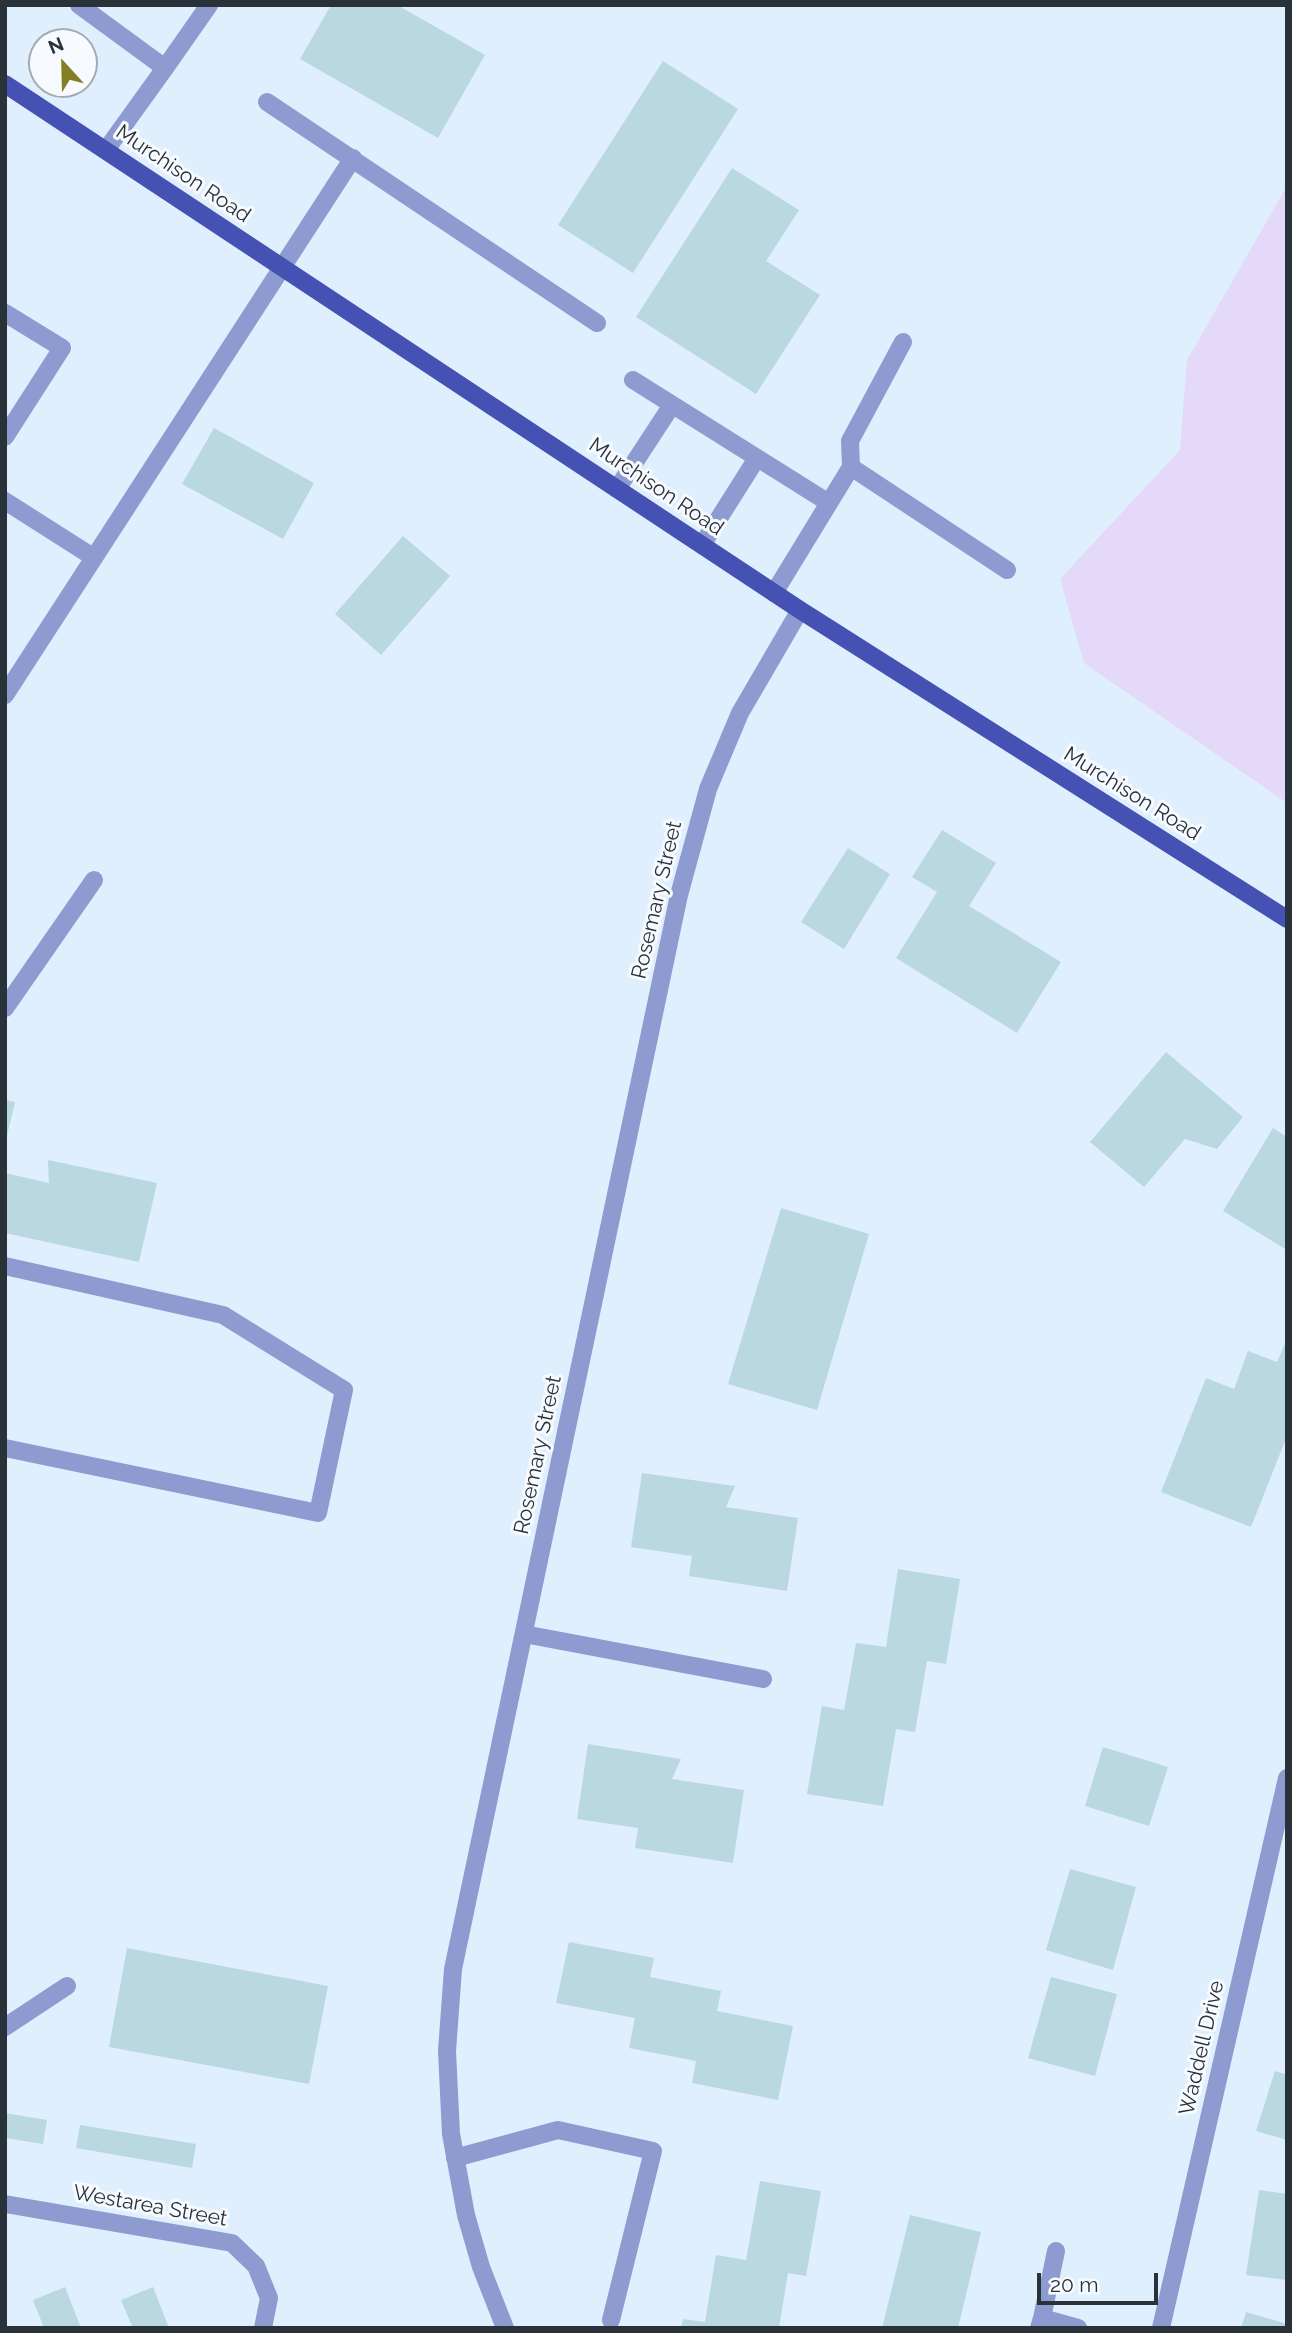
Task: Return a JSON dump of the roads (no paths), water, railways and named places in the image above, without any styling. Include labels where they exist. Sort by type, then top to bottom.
[{"type":"main road","name":"Murchison Road","points":[[5,84],[800,610],[1287,919]]},
{"type":"street","points":[[79,5],[166,68]]},
{"type":"street","points":[[106,150],[209,5]]},
{"type":"street","points":[[267,102],[597,323]]},
{"type":"street","points":[[5,695],[353,158]]},
{"type":"street","points":[[5,313],[62,348],[5,437]]},
{"type":"street","points":[[774,593],[851,467],[850,440],[904,342]]},
{"type":"street","points":[[633,380],[829,503]]},
{"type":"street","points":[[617,489],[672,405]]},
{"type":"street","points":[[702,545],[757,458]]},
{"type":"street","points":[[851,467],[1007,570]]},
{"type":"street","points":[[5,501],[93,557]]},
{"type":"street","name":"Rosemary Street","points":[[505,2328],[481,2267],[466,2215],[451,2134],[447,2051],[453,1969],[679,895],[708,789],[740,713],[800,610]]},
{"type":"street","points":[[5,1008],[94,880]]},
{"type":"street","points":[[5,1266],[223,1315],[344,1391],[318,1513],[5,1448]]},
{"type":"street","points":[[524,1634],[763,1679]]},
{"type":"street","name":"Waddell Drive","points":[[1161,2328],[1287,1778]]},
{"type":"street","points":[[5,2027],[67,1986]]},
{"type":"street","points":[[455,2158],[558,2130],[653,2151],[611,2320]]},
{"type":"street","name":"Westarea Street","points":[[5,2204],[232,2243],[256,2266],[269,2298],[263,2328]]},
{"type":"street","points":[[1056,2250],[1040,2323],[1079,2328]]}]
